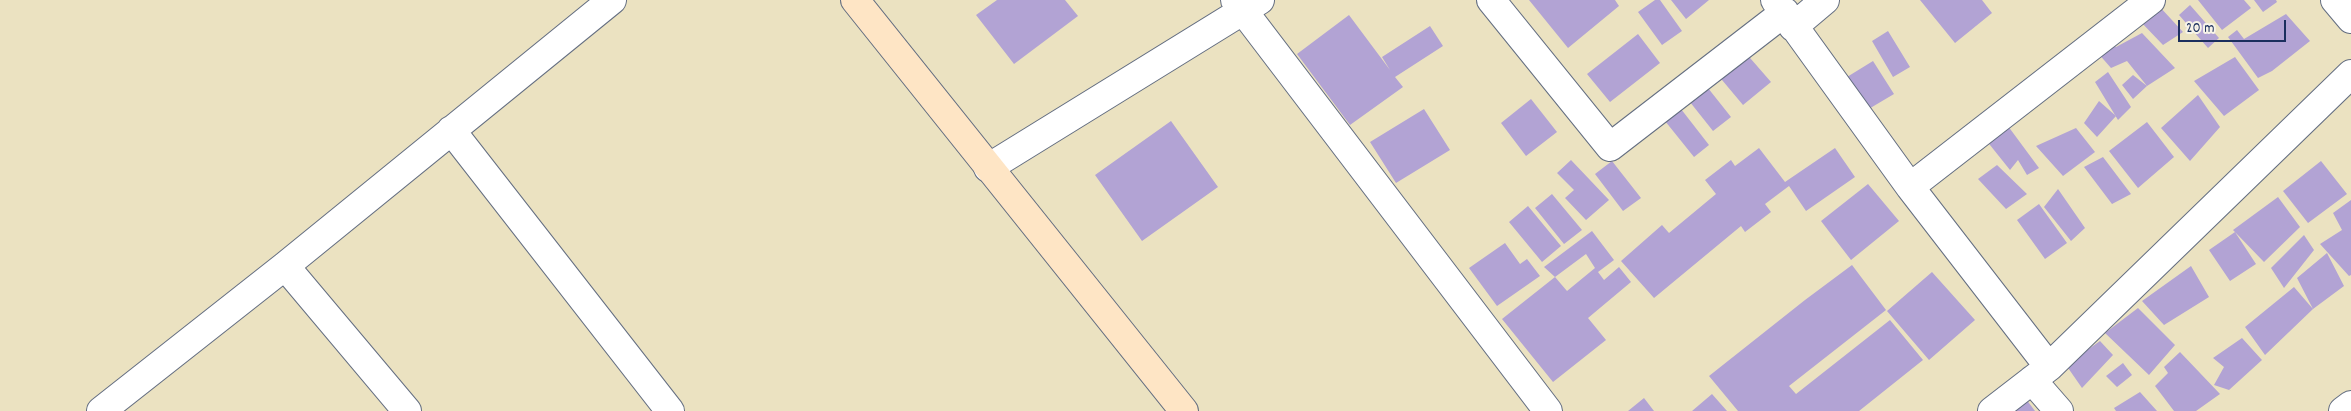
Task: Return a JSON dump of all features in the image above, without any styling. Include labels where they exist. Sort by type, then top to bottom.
[{"type":"main road","points":[[855,0],[1184,411]]},
{"type":"street","points":[[100,411],[285,266],[612,0]]},
{"type":"street","points":[[1491,0],[1610,147],[1784,13],[1825,0]]},
{"type":"street","points":[[1910,186],[2151,0]]},
{"type":"street","points":[[2336,0],[2351,19]]},
{"type":"street","points":[[988,168],[1246,4],[1548,411]]},
{"type":"street","points":[[1784,13],[1910,186],[2040,374],[2059,411]]},
{"type":"street","points":[[1992,411],[2040,374],[2351,74]]},
{"type":"street","points":[[452,130],[670,411]]},
{"type":"street","points":[[285,266],[407,411]]},
{"type":"street","points":[[2343,411],[2351,405]]},
{"type":"building","points":[[997,0],[1065,0],[1078,16],[1014,64],[976,15]]},
{"type":"building","points":[[1529,0],[1615,0],[1619,6],[1568,48]]},
{"type":"building","points":[[1655,0],[1660,0],[1682,31],[1662,45],[1638,12]]},
{"type":"building","points":[[1671,0],[1709,0],[1686,19]]},
{"type":"building","points":[[1920,0],[1982,0],[1992,13],[1955,43]]},
{"type":"building","points":[[2198,0],[2244,0],[2251,8],[2222,30]]},
{"type":"building","points":[[2254,0],[2276,0],[2277,2],[2263,12]]},
{"type":"building","points":[[2190,5],[2219,38],[2208,48],[2179,15]]},
{"type":"building","points":[[2159,6],[2183,32],[2163,45],[2140,21]]},
{"type":"building","points":[[2286,14],[2310,41],[2272,71],[2258,78],[2228,37],[2237,30],[2244,39]]},
{"type":"building","points":[[1349,15],[1390,70],[1382,57],[1430,26],[1443,46],[1395,77],[1403,87],[1350,125],[1297,54]]},
{"type":"building","points":[[1888,31],[1910,67],[1893,77],[1872,41]]},
{"type":"building","points":[[2142,33],[2175,68],[2147,86],[2127,61],[2111,68],[2097,52],[2111,42],[2116,47]]},
{"type":"building","points":[[1638,34],[1660,63],[1610,102],[1587,74]]},
{"type":"building","points":[[1744,51],[1771,82],[1743,105],[1717,74]]},
{"type":"building","points":[[2235,57],[2259,90],[2224,116],[2194,81]]},
{"type":"building","points":[[1873,61],[1894,94],[1867,110],[1847,77]]},
{"type":"building","points":[[2108,72],[2131,107],[2118,120],[2095,82]]},
{"type":"building","points":[[2133,75],[2147,86],[2133,99],[2122,85]]},
{"type":"building","points":[[1704,83],[1731,117],[1713,131],[1686,97]]},
{"type":"building","points":[[2198,95],[2220,127],[2190,161],[2161,128]]},
{"type":"building","points":[[1531,99],[1557,132],[1526,156],[1501,123]]},
{"type":"building","points":[[2099,101],[2116,116],[2097,137],[2084,123]]},
{"type":"building","points":[[1424,109],[1450,150],[1396,183],[1370,142]]},
{"type":"building","points":[[1681,109],[1709,145],[1694,157],[1665,121]]},
{"type":"building","points":[[1171,121],[1218,187],[1142,241],[1095,175]]},
{"type":"building","points":[[2005,122],[2039,168],[2027,175],[2018,160],[2010,170],[1986,140]]},
{"type":"building","points":[[2147,122],[2174,157],[2138,188],[2109,151]]},
{"type":"building","points":[[2076,128],[2095,152],[2063,176],[2036,146]]},
{"type":"building","points":[[1759,148],[1785,182],[1835,148],[1855,177],[1806,211],[1789,186],[1765,204],[1771,212],[1745,232],[1741,226],[1654,298],[1621,261],[1662,225],[1669,233],[1716,194],[1705,180],[1731,160],[1735,166]]},
{"type":"building","points":[[2103,157],[2131,194],[2112,204],[2084,167]]},
{"type":"building","points":[[1571,160],[1609,200],[1586,220],[1565,198],[1574,190],[1557,173]]},
{"type":"building","points":[[1612,161],[1641,198],[1623,211],[1595,174]]},
{"type":"building","points":[[2321,161],[2347,194],[2308,223],[2283,191]]},
{"type":"building","points":[[1997,165],[2027,194],[2006,209],[1978,179]]},
{"type":"building","points":[[1868,184],[1899,221],[1851,260],[1821,221]]},
{"type":"building","points":[[2058,189],[2085,228],[2071,241],[2044,207]]},
{"type":"building","points":[[1552,194],[1582,230],[1564,244],[1535,208]]},
{"type":"building","points":[[2278,197],[2300,227],[2264,262],[2233,230]]},
{"type":"building","points":[[2351,200],[2351,275],[2349,276],[2320,244],[2342,230],[2333,213]]},
{"type":"building","points":[[2039,204],[2067,243],[2045,259],[2017,220]]},
{"type":"building","points":[[1528,206],[1561,246],[1542,262],[1509,222]]},
{"type":"building","points":[[1592,231],[1614,260],[1598,272],[1604,280],[1619,267],[1631,282],[1588,318],[1606,340],[1553,382],[1502,319],[1555,277],[1544,267]],"holes":[[[1586,254],[1595,268],[1567,291],[1555,277]]]},
{"type":"building","points":[[2235,232],[2256,264],[2230,281],[2209,250]]},
{"type":"building","points":[[2304,235],[2314,250],[2284,288],[2271,268]]},
{"type":"building","points":[[1505,243],[1520,264],[1527,259],[1540,276],[1497,306],[1469,268]]},
{"type":"building","points":[[2327,253],[2344,286],[2313,309],[2297,278]]},
{"type":"building","points":[[1852,265],[1886,310],[1789,386],[1796,394],[1890,320],[1923,360],[1859,411],[1738,411],[1709,376]]},
{"type":"building","points":[[2191,266],[2209,297],[2164,325],[2142,301]]},
{"type":"building","points":[[1932,272],[1975,320],[1929,360],[1887,311]]},
{"type":"building","points":[[2294,287],[2313,309],[2265,355],[2245,327]]},
{"type":"building","points":[[2138,308],[2175,345],[2149,375],[2105,333]]},
{"type":"building","points":[[2242,338],[2262,360],[2229,390],[2214,385],[2224,367],[2213,358]]},
{"type":"building","points":[[2100,341],[2113,355],[2082,388],[2066,365]]},
{"type":"building","points":[[2180,352],[2220,394],[2196,411],[2174,411],[2155,386],[2168,373],[2164,367]]},
{"type":"building","points":[[2123,363],[2132,375],[2117,387],[2106,376]]},
{"type":"building","points":[[2140,392],[2157,411],[2116,411],[2114,408]]},
{"type":"building","points":[[1712,394],[1727,411],[1692,411]]},
{"type":"building","points":[[1644,398],[1654,411],[1628,411]]},
{"type":"building","points":[[2026,399],[2035,411],[2011,411]]}]
